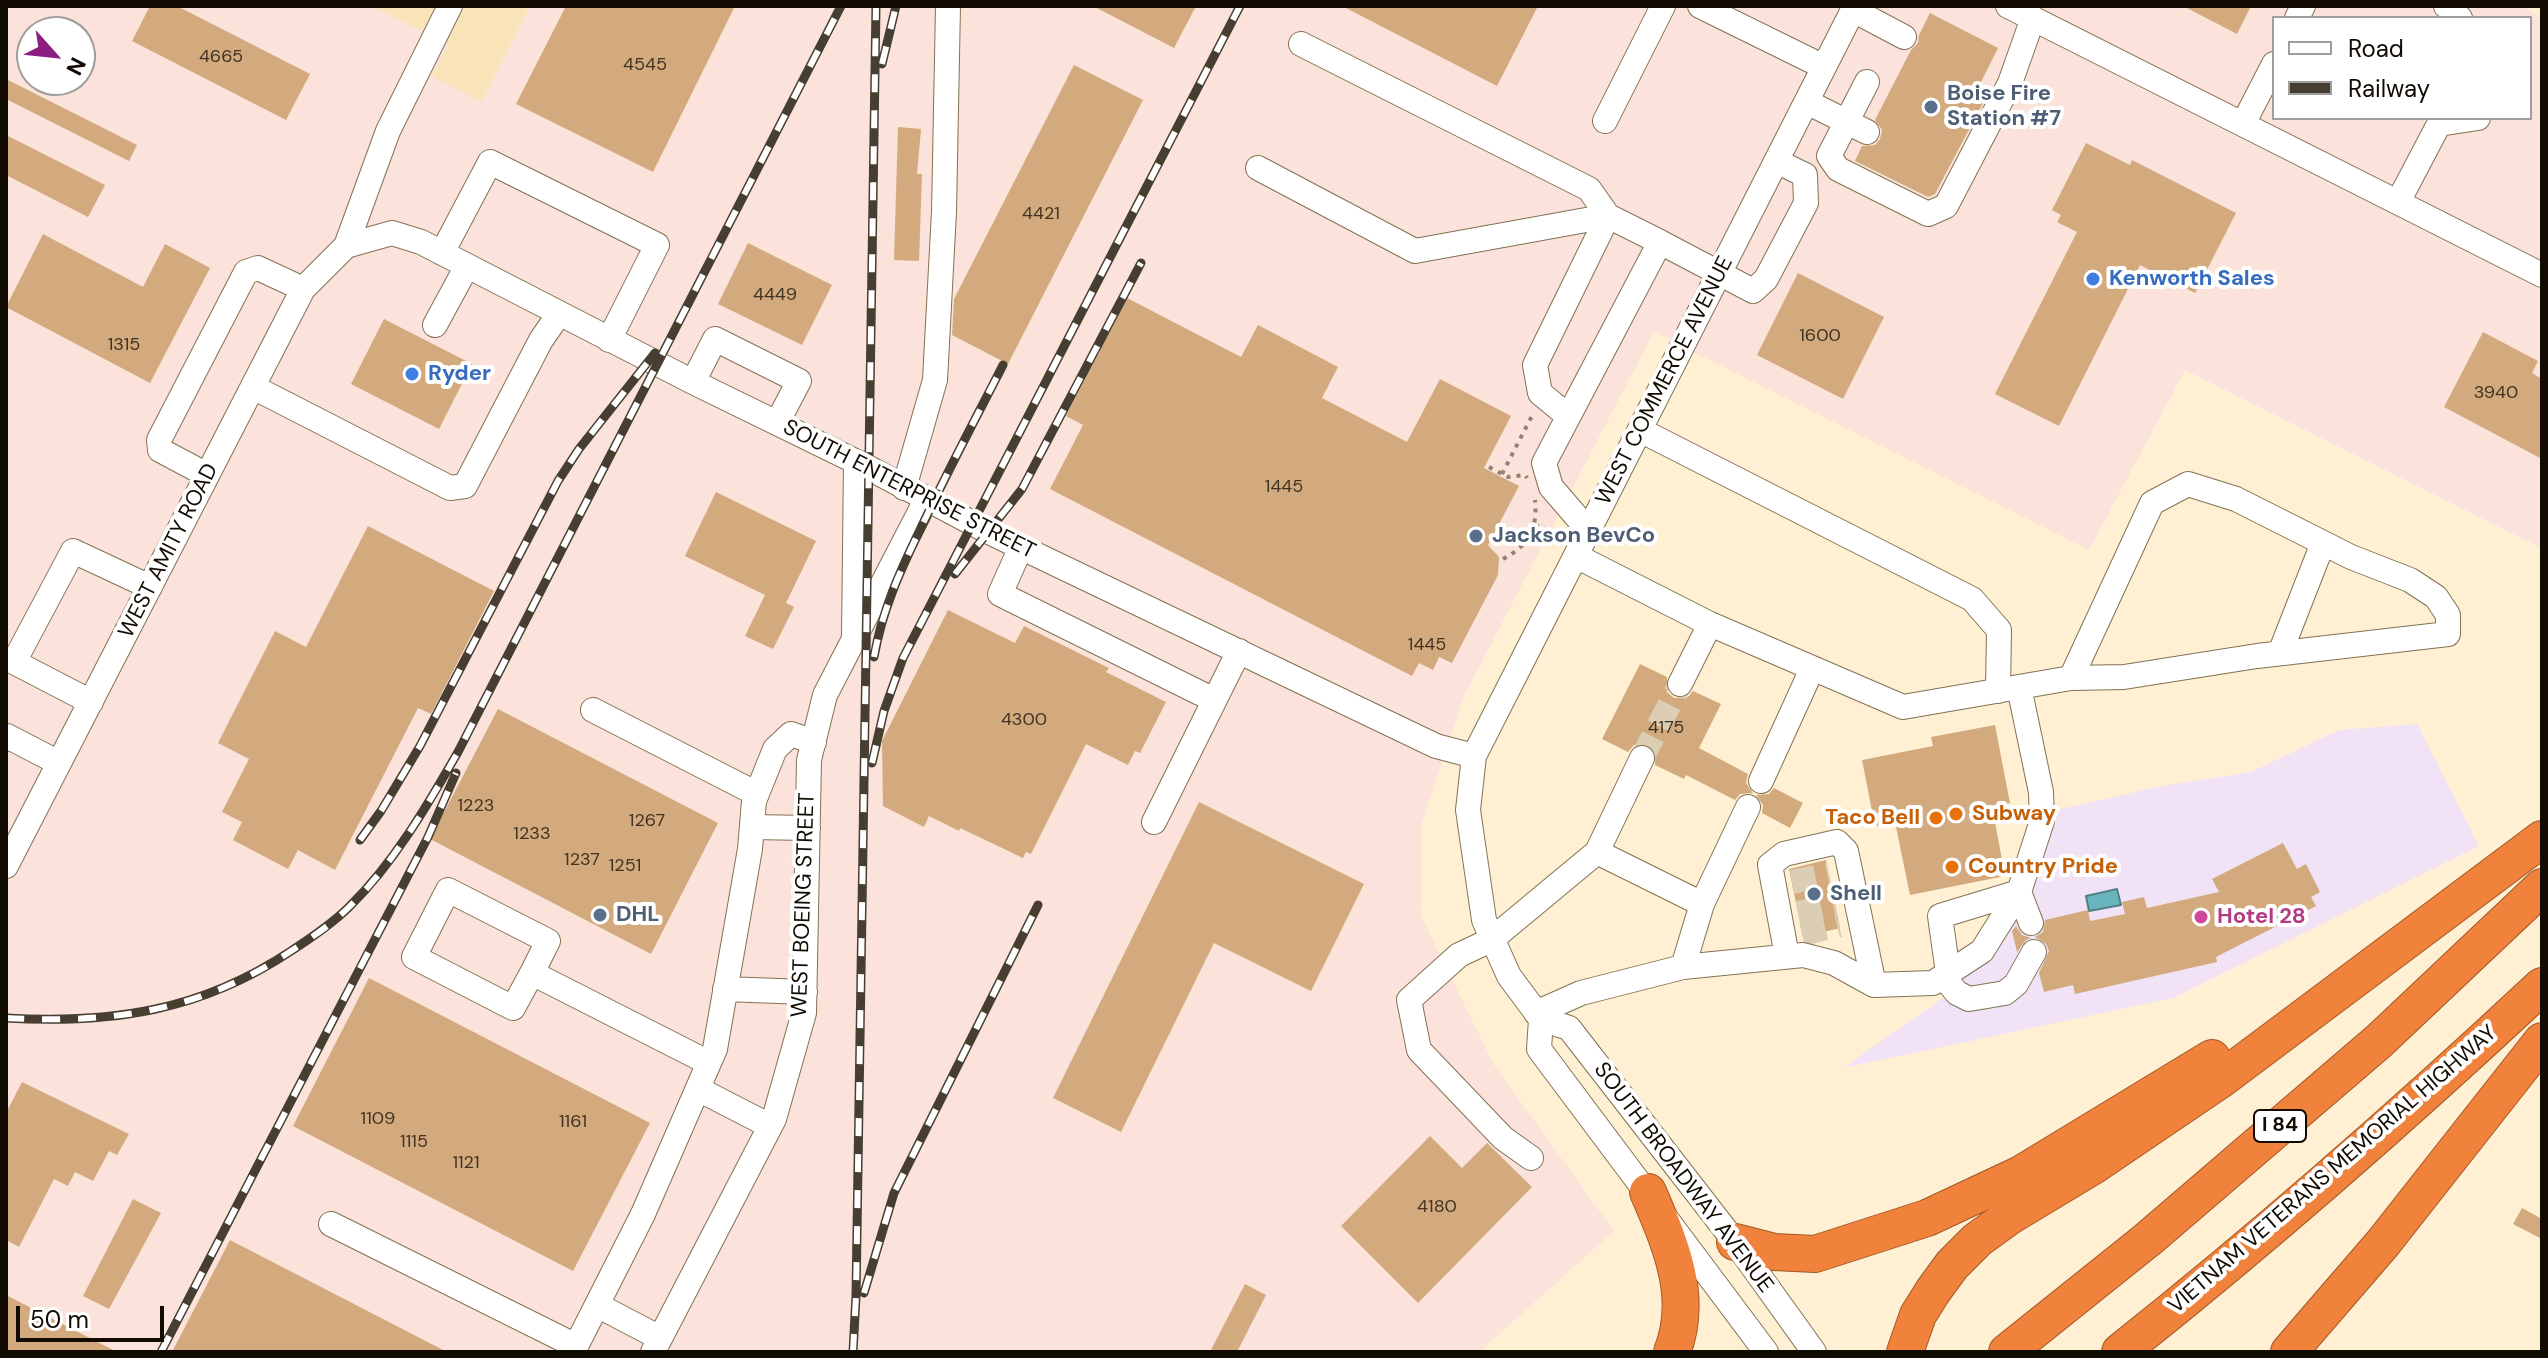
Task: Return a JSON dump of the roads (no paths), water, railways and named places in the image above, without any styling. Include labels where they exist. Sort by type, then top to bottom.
[{"type":"highway","points":[[1905,1352],[1918,1315],[1952,1265],[1977,1240],[2220,1080],[2542,839]]},
{"type":"highway","name":"I 84","points":[[2007,1352],[2147,1240],[2379,1041],[2542,887]]},
{"type":"highway","points":[[1735,1242],[1774,1252],[1815,1254],[1882,1234],[1962,1203],[2021,1174],[2376,962]]},
{"type":"highway","name":"VIETNAM VETERANS MEMORIAL HIGHWAY","points":[[2120,1352],[2253,1243],[2452,1070],[2542,986]]},
{"type":"highway","points":[[2304,1352],[2383,1243],[2542,1041]]},
{"type":"highway","points":[[1648,1192],[1671,1245],[1681,1295],[1680,1332],[1672,1352]]},
{"type":"highway","points":[[2289,1352],[2383,1243]]},
{"type":"street","points":[[346,246],[388,131],[450,6]]},
{"type":"street","points":[[904,488],[935,380],[944,212],[948,6]]},
{"type":"street","points":[[1605,121],[1663,6]]},
{"type":"street","points":[[1700,6],[1824,67]]},
{"type":"street","points":[[2008,6],[2542,275]]},
{"type":"street","points":[[1854,8],[1904,37]]},
{"type":"street","name":"WEST COMMERCE AVENUE","points":[[1474,756],[1854,8]]},
{"type":"street","points":[[1867,82],[1857,127],[1829,156],[1838,169],[1928,214],[1946,206],[2010,83],[2033,18]]},
{"type":"street","points":[[1301,44],[1589,189],[1608,216],[1753,291],[1766,279],[1806,203],[1805,175],[1776,161]]},
{"type":"street","points":[[2243,124],[2272,68]]},
{"type":"street","points":[[1807,102],[1857,127]]},
{"type":"street","points":[[2398,202],[2439,124],[2465,120]]},
{"type":"street","points":[[442,253],[490,162],[657,245],[609,340]]},
{"type":"street","points":[[1258,168],[1415,251],[1485,241],[1608,216]]},
{"type":"street","points":[[1568,416],[1540,393],[1535,365],[1608,216]]},
{"type":"street","name":"SOUTH ENTERPRISE STREET","points":[[346,246],[392,233],[421,242],[1021,547],[1436,746],[1474,756]]},
{"type":"street","points":[[1589,531],[1551,487],[1544,463],[1660,242]]},
{"type":"street","name":"WEST AMITY ROAD","points":[[6,866],[303,289],[346,246]]},
{"type":"street","points":[[435,325],[467,266]]},
{"type":"street","points":[[207,475],[160,450],[159,440],[246,272],[258,268],[303,289]]},
{"type":"street","points":[[253,387],[450,488],[465,486],[541,340],[559,314]]},
{"type":"street","points":[[693,382],[715,339],[799,381],[777,423]]},
{"type":"street","points":[[1640,430],[1972,599],[1999,630],[2008,689],[2041,792],[2042,821],[2019,892],[1982,951],[1933,983],[1874,985],[1834,963],[1803,955],[1791,931],[1783,884],[1770,865],[1784,854],[1837,842],[1846,851],[1839,872],[1848,913],[1874,985]]},
{"type":"street","points":[[854,641],[856,462]]},
{"type":"street","points":[[1576,556],[1710,624],[1903,707],[2071,678],[2124,677],[2280,653],[2448,634],[2448,615],[2436,597],[2410,580],[2323,543],[2236,499],[2188,484],[2152,503],[2071,678]]},
{"type":"street","name":"WEST BOEING STREET","points":[[657,1345],[770,1126],[804,1013],[809,760],[825,695],[926,500]]},
{"type":"street","points":[[2280,653],[2323,543]]},
{"type":"street","points":[[1021,547],[1000,594],[1214,700]]},
{"type":"street","points":[[91,702],[14,662],[73,551],[150,587]]},
{"type":"street","points":[[1680,684],[1710,624]]},
{"type":"street","points":[[1154,822],[1239,651]]},
{"type":"street","points":[[1761,781],[1812,669]]},
{"type":"street","points":[[593,710],[757,794]]},
{"type":"street","points":[[331,1224],[575,1349],[643,1214],[715,1049],[757,794],[775,749],[791,734],[814,742]]},
{"type":"street","points":[[6,737],[59,763]]},
{"type":"street","name":"SOUTH BROADWAY AVENUE","points":[[1474,756],[1468,810],[1484,920],[1509,976],[1538,1016],[1569,1028],[1735,1242],[1814,1352]]},
{"type":"street","points":[[1531,1158],[1503,1138],[1419,1050],[1409,1000],[1459,955],[1491,940],[1597,852],[1642,758]]},
{"type":"street","points":[[1683,967],[1702,904],[1748,807]]},
{"type":"street","points":[[752,827],[808,828]]},
{"type":"street","points":[[1597,852],[1702,904]]},
{"type":"street","points":[[448,890],[548,941],[532,973],[513,1008],[414,957],[448,890]]},
{"type":"street","points":[[2019,892],[2031,923]]},
{"type":"street","points":[[2019,892],[1940,916],[1946,974],[1957,993],[1969,999],[2005,993],[2016,984],[2034,952]]},
{"type":"street","points":[[1538,1016],[1581,993],[1683,967],[1791,931]]},
{"type":"street","points":[[532,973],[709,1063]]},
{"type":"street","points":[[725,989],[805,992]]},
{"type":"street","name":"SOUTH BROADWAY AVENUE","points":[[1538,1016],[1539,1049],[1766,1352]]},
{"type":"street","points":[[698,1089],[770,1126]]},
{"type":"street","points":[[597,1305],[657,1345]]},
{"type":"water","points":[[2117,889],[2121,905],[2089,911],[2086,896]]},
{"type":"tunnel","points":[[1642,758],[1680,684]]},
{"type":"tunnel","points":[[1792,882],[1829,874]]},
{"type":"tunnel","points":[[1798,913],[1835,905]]},
{"type":"tunnel","points":[[1802,934],[1839,925]]},
{"type":"railway","points":[[6,1018],[119,1015],[189,1000],[223,988],[291,951],[336,919],[381,872],[422,813],[458,752],[841,6]]},
{"type":"railway","points":[[853,1352],[876,6]]},
{"type":"railway","points":[[882,64],[896,6]]},
{"type":"railway","points":[[872,763],[884,711],[903,658],[1240,6]]},
{"type":"railway","points":[[955,574],[1022,489],[1141,263]]},
{"type":"railway","points":[[360,840],[420,746],[558,481],[579,449],[655,353]]},
{"type":"railway","points":[[874,657],[887,607],[906,561],[1003,365]]},
{"type":"railway","points":[[161,1352],[428,837],[456,773]]},
{"type":"railway","points":[[864,1293],[894,1193],[1038,905]]},
{"type":"place","name":"Boise Fire Station #7","points":[[1931,107]]},
{"type":"place","name":"Kenworth Sales","points":[[2093,279]]},
{"type":"place","name":"Ryder","points":[[412,374]]},
{"type":"place","name":"Jackson BevCo","points":[[1476,536]]},
{"type":"place","name":"Subway","points":[[1956,814]]},
{"type":"place","name":"Taco Bell","points":[[1936,818]]},
{"type":"place","name":"Country Pride","points":[[1952,867]]},
{"type":"place","name":"Shell","points":[[1814,894]]},
{"type":"place","name":"DHL","points":[[600,915]]},
{"type":"place","name":"Hotel 28","points":[[2201,917]]}]
